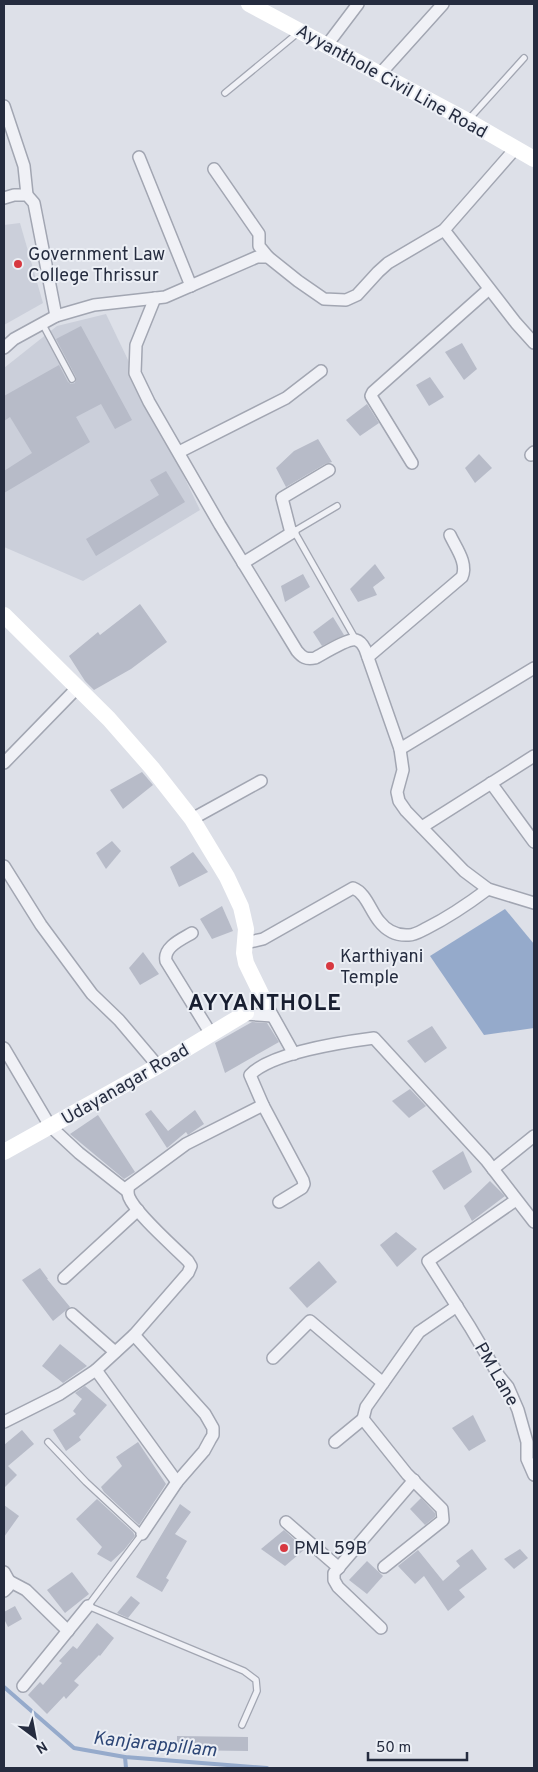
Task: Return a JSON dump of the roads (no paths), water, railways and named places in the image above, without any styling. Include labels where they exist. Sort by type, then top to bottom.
[{"type":"main road","name":"Ayyanthole Civil Line Road","points":[[249,4],[468,121],[534,159]]},
{"type":"main road","points":[[4,615],[109,719],[152,768],[192,819],[227,877],[241,907],[246,928],[244,953],[246,964],[269,1009]]},
{"type":"main road","points":[[245,1014],[256,985]]},
{"type":"main road","name":"Udayanagar Road","points":[[4,1152],[158,1066],[245,1014]]},
{"type":"street","points":[[327,45],[358,4]]},
{"type":"street","points":[[380,74],[443,4]]},
{"type":"street","points":[[4,106],[24,166],[28,195],[34,203],[56,316]]},
{"type":"street","points":[[214,169],[259,234],[259,246],[268,257],[298,282],[324,298],[346,300],[357,295],[388,263],[444,230],[515,149]]},
{"type":"street","points":[[139,157],[190,286]]},
{"type":"street","points":[[4,198],[14,195],[28,195]]},
{"type":"street","points":[[444,230],[489,289],[532,337]]},
{"type":"street","points":[[4,348],[14,339],[56,316],[94,305],[165,297],[257,257],[268,257]]},
{"type":"street","points":[[412,463],[371,396],[373,392],[489,289]]},
{"type":"street","points":[[155,298],[136,345],[135,373],[149,402],[297,651],[302,657],[314,658],[350,640],[356,640],[365,648],[400,749],[403,770],[397,792],[399,801],[464,871],[488,888],[534,903]]},
{"type":"street","points":[[179,452],[286,398],[320,371]]},
{"type":"street","points":[[243,563],[292,532],[282,498],[329,470]]},
{"type":"street","points":[[368,657],[462,577],[465,571],[464,563],[450,535]]},
{"type":"street","points":[[400,749],[534,668]]},
{"type":"street","points":[[4,763],[77,688]]},
{"type":"street","points":[[422,827],[534,756]]},
{"type":"street","points":[[192,819],[261,781]]},
{"type":"street","points":[[491,783],[534,842]]},
{"type":"street","points":[[4,866],[41,925],[92,994],[119,1020],[158,1066]]},
{"type":"street","points":[[245,943],[262,939],[353,888],[362,894],[378,920],[388,931],[400,935],[410,935],[445,919],[465,907],[488,888]]},
{"type":"street","points":[[192,932],[167,950],[165,955],[166,961],[211,1034]]},
{"type":"street","points":[[245,1014],[269,1009],[294,1054]]},
{"type":"street","points":[[279,1202],[302,1188],[304,1184],[263,1105],[250,1075],[257,1068],[294,1054],[338,1043],[374,1038],[493,1170],[534,1222]]},
{"type":"street","points":[[4,1048],[50,1126],[79,1153],[127,1192],[138,1210],[188,1261],[190,1266],[188,1273],[134,1335],[96,1370],[60,1394],[4,1422]]},
{"type":"street","points":[[127,1192],[130,1186],[186,1144],[263,1105]]},
{"type":"street","points":[[493,1170],[534,1136]]},
{"type":"street","name":"PM Lane","points":[[516,1200],[428,1261],[511,1394],[518,1410],[527,1442],[527,1458],[534,1474]]},
{"type":"street","points":[[64,1278],[138,1210]]},
{"type":"street","points":[[335,1442],[363,1419],[366,1407],[419,1332],[457,1306]]},
{"type":"street","points":[[72,1314],[116,1352]]},
{"type":"street","points":[[273,1358],[310,1321],[383,1383]]},
{"type":"street","points":[[134,1335],[205,1414],[213,1434],[204,1450],[177,1482],[142,1534]]},
{"type":"street","points":[[96,1370],[177,1482]]},
{"type":"street","points":[[363,1419],[406,1474],[442,1508],[443,1520],[384,1567]]},
{"type":"street","points":[[380,1628],[338,1587],[334,1580],[334,1574],[414,1480]]},
{"type":"street","points":[[286,1522],[339,1568]]},
{"type":"street","points":[[6,1581],[26,1590],[68,1631]]},
{"type":"street","points":[[23,1686],[88,1606]]},
{"type":"lane","points":[[225,93],[301,31]]},
{"type":"lane","points":[[468,121],[524,58]]},
{"type":"lane","points":[[42,323],[72,379]]},
{"type":"lane","points":[[337,506],[292,532],[356,640]]},
{"type":"lane","points":[[48,1442],[86,1482],[142,1534],[88,1606],[244,1671],[256,1680],[257,1691],[242,1725]]},
{"type":"water","points":[[505,909],[534,944],[534,1028],[484,1035],[430,956]]},
{"type":"waterway","name":"Kanjarappillam","points":[[4,1687],[74,1748],[125,1757],[267,1768]]},
{"type":"waterway","points":[[125,1757],[126,1768]]},
{"type":"place","name":"Government Law College Thrissur","points":[[18,264]]},
{"type":"place","name":"Karthiyani Temple","points":[[330,966]]},
{"type":"place","name":"PML 59B","points":[[284,1548]]},
{"type":"district","name":"AYYANTHOLE","points":[[265,1002]]}]
